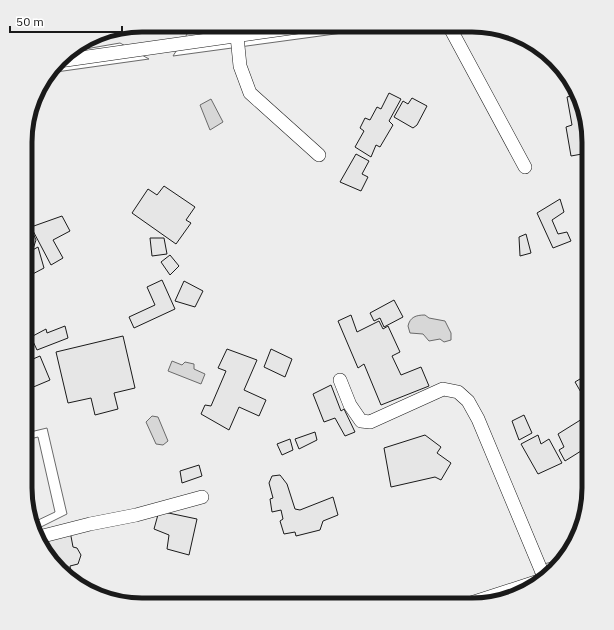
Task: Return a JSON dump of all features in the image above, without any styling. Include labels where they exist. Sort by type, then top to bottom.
[{"type":"street","points":[[77,54],[267,32]]},
{"type":"street","points":[[452,32],[525,167]]},
{"type":"street","points":[[237,36],[240,66],[250,93],[319,156]]},
{"type":"street","points":[[340,380],[350,405],[361,421],[370,422],[443,389],[458,392],[468,401],[478,419],[542,573]]},
{"type":"street","points":[[43,536],[90,524],[136,515],[202,497]]},
{"type":"street","points":[[492,596],[522,587]]},
{"type":"shaded area","points":[[142,32],[188,32],[173,56],[350,32],[472,32],[500,36],[521,43],[545,59],[555,69],[571,93],[580,121],[582,135],[582,495],[574,530],[567,543],[555,561],[537,566],[535,574],[545,571],[521,587],[493,596],[479,598],[135,598],[100,590],[69,571],[59,561],[39,528],[67,514],[47,428],[32,432],[33,128],[40,100],[57,72],[149,59],[120,43],[84,49],[93,43],[107,38],[128,33]]},
{"type":"shaded area","points":[[211,99],[223,122],[210,130],[200,105]]},
{"type":"shaded area","points":[[419,315],[425,315],[429,318],[445,321],[451,333],[451,340],[444,342],[440,339],[429,341],[423,334],[410,333],[408,326],[410,320]]},
{"type":"shaded area","points":[[172,361],[182,365],[185,362],[194,364],[194,369],[205,374],[201,384],[168,371]]},
{"type":"shaded area","points":[[152,416],[158,417],[168,441],[163,445],[156,444],[146,422]]},
{"type":"shaded area","points":[[38,437],[55,512],[37,520],[32,495],[32,438]]},
{"type":"building","points":[[389,93],[401,99],[389,121],[393,125],[380,147],[376,145],[371,157],[355,147],[364,131],[360,128],[365,118],[370,120],[377,107],[381,109]]},
{"type":"building","points":[[572,96],[580,121],[582,135],[582,154],[571,156],[566,127],[572,125],[567,97]]},
{"type":"building","points":[[412,98],[427,106],[417,125],[413,128],[394,117],[403,101],[408,104]]},
{"type":"building","points":[[356,154],[369,161],[362,174],[368,177],[361,191],[340,182]]},
{"type":"building","points":[[164,186],[195,207],[186,220],[191,223],[176,244],[132,213],[148,189],[157,195]]},
{"type":"building","points":[[560,199],[564,212],[552,220],[558,234],[567,232],[571,241],[553,248],[537,213]]},
{"type":"building","points":[[62,216],[70,231],[53,240],[63,258],[51,265],[32,227]]},
{"type":"building","points":[[32,231],[36,240],[32,249]]},
{"type":"building","points":[[526,234],[531,253],[520,256],[519,237]]},
{"type":"building","points":[[150,238],[164,238],[167,254],[152,256]]},
{"type":"building","points":[[38,247],[44,268],[32,274],[32,250]]},
{"type":"building","points":[[170,255],[179,266],[170,275],[161,262]]},
{"type":"building","points":[[162,280],[175,309],[134,328],[129,317],[155,305],[147,287]]},
{"type":"building","points":[[184,281],[203,291],[195,307],[175,301]]},
{"type":"building","points":[[394,300],[403,317],[384,327],[380,318],[374,321],[370,313]]},
{"type":"building","points":[[351,315],[357,332],[379,321],[383,329],[388,326],[400,352],[392,356],[401,375],[421,367],[429,386],[381,405],[364,364],[358,368],[338,321]]},
{"type":"building","points":[[65,326],[68,338],[37,350],[32,336],[46,329],[47,333]]},
{"type":"building","points":[[123,336],[135,388],[114,393],[118,409],[95,415],[91,398],[68,403],[56,352]]},
{"type":"building","points":[[227,349],[257,360],[244,390],[266,400],[259,416],[239,407],[229,430],[201,414],[205,405],[211,406],[226,371],[218,368]]},
{"type":"building","points":[[271,349],[292,359],[285,377],[264,367]]},
{"type":"building","points":[[40,356],[50,380],[32,388],[32,359]]},
{"type":"building","points":[[580,379],[582,383],[582,394],[575,382]]},
{"type":"building","points":[[331,385],[341,411],[344,409],[355,432],[345,436],[335,418],[324,422],[313,394]]},
{"type":"building","points":[[524,415],[532,433],[519,440],[512,421]]},
{"type":"building","points":[[582,419],[582,450],[565,461],[559,450],[564,447],[558,434]]},
{"type":"building","points":[[315,432],[317,440],[299,449],[295,439]]},
{"type":"building","points":[[425,435],[441,447],[437,453],[451,463],[441,480],[435,477],[391,487],[384,448]]},
{"type":"building","points":[[538,435],[541,444],[549,439],[562,463],[538,474],[521,444]]},
{"type":"building","points":[[290,439],[293,450],[282,455],[277,444]]},
{"type":"building","points":[[199,465],[202,476],[182,483],[180,471]]},
{"type":"building","points":[[280,475],[287,484],[295,509],[300,510],[333,497],[338,515],[323,521],[320,530],[296,536],[295,532],[284,534],[280,521],[283,519],[281,510],[272,512],[270,499],[273,498],[269,483],[272,476]]},
{"type":"building","points":[[159,511],[197,519],[189,555],[167,549],[169,535],[154,529]]},
{"type":"building","points":[[70,531],[73,547],[77,548],[81,555],[78,564],[70,566],[71,572],[59,561],[45,538]]}]
